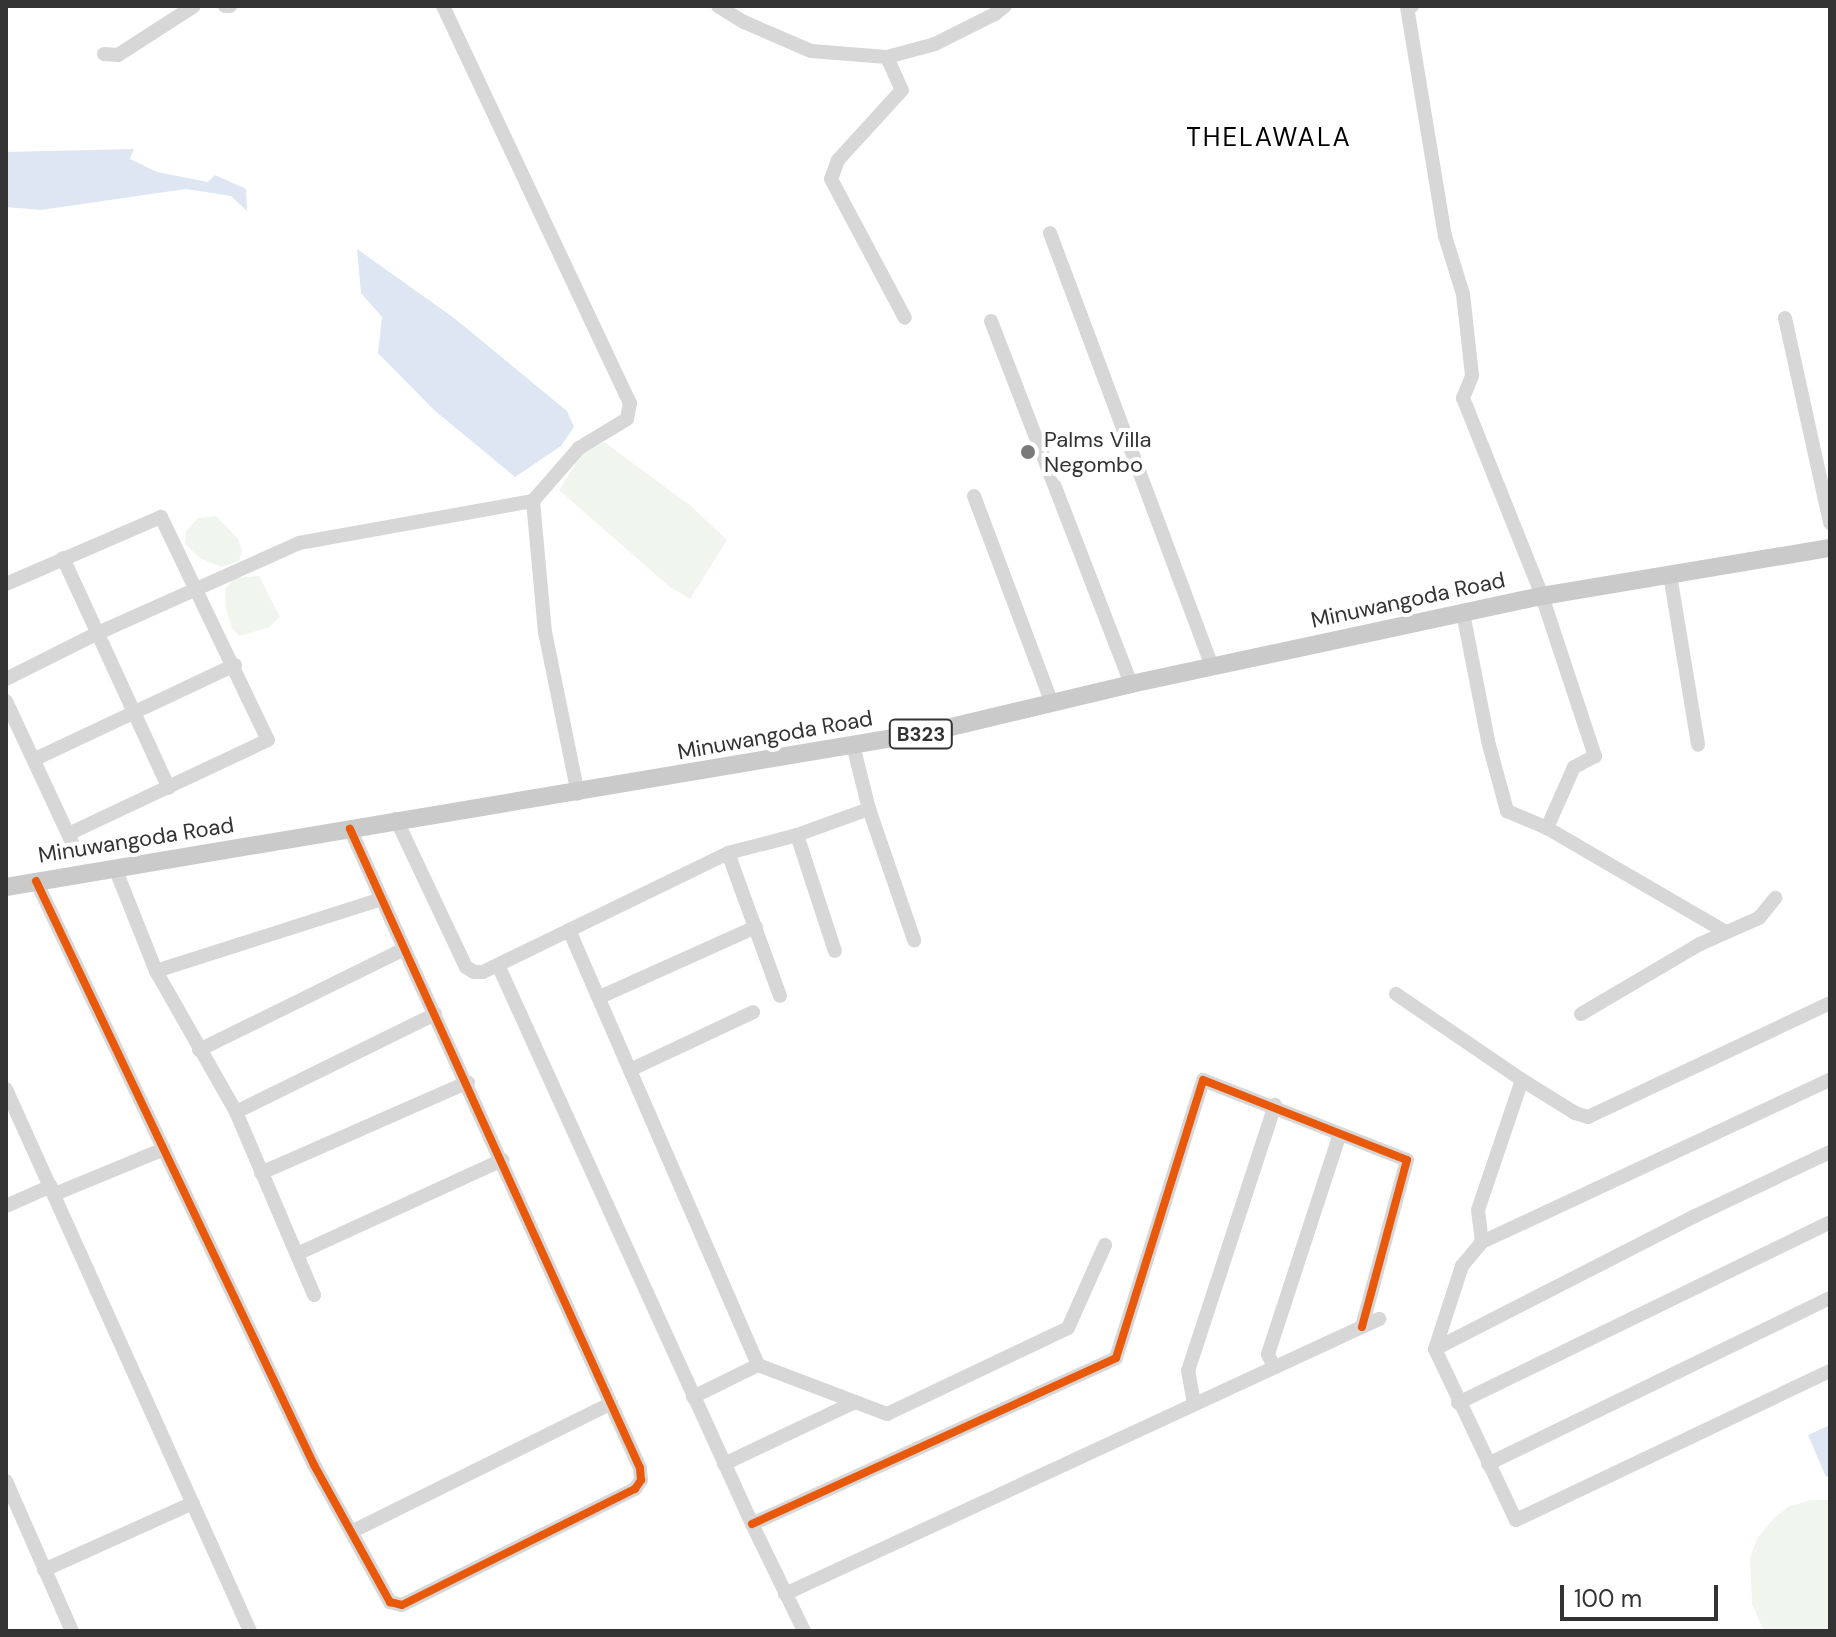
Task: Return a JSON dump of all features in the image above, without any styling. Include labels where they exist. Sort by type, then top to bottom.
[{"type":"main road","name":"Minuwangoda Road","points":[[6,887],[396,819],[578,794],[934,731],[1131,684],[1542,596],[1830,548]]},
{"type":"street","points":[[104,54],[118,55],[194,6]]},
{"type":"street","points":[[6,679],[98,633],[299,543],[533,501],[579,448],[627,419],[630,403],[443,6]]},
{"type":"street","points":[[718,6],[744,22],[811,51],[887,57],[935,44],[1005,6]]},
{"type":"street","points":[[1412,6],[1407,7],[1445,236],[1463,294],[1472,376],[1463,398],[1542,596],[1595,756],[1574,767],[1547,828]]},
{"type":"street","points":[[887,57],[902,90],[838,160],[831,179],[905,318]]},
{"type":"street","points":[[1050,233],[1212,667]]},
{"type":"street","points":[[1785,318],[1830,523]]},
{"type":"street","points":[[991,321],[1131,684]]},
{"type":"street","points":[[974,496],[1052,703]]},
{"type":"street","points":[[533,501],[545,632],[578,794]]},
{"type":"street","points":[[6,584],[161,517],[199,589],[268,740],[70,833]]},
{"type":"street","points":[[63,558],[169,788]]},
{"type":"street","points":[[1670,575],[1698,745]]},
{"type":"street","points":[[1463,613],[1488,741],[1507,811],[1547,828],[1726,932]]},
{"type":"street","points":[[35,759],[235,665]]},
{"type":"street","points":[[6,701],[77,853]]},
{"type":"street","points":[[853,745],[869,809],[914,940]]},
{"type":"street","points":[[396,819],[466,967],[474,972],[483,972],[728,853],[797,835],[869,809]]},
{"type":"street","points":[[36,881],[314,1465],[390,1602],[402,1605],[635,1489],[641,1480],[640,1468],[468,1082],[350,829]]},
{"type":"street","points":[[797,835],[835,951]]},
{"type":"street","points":[[728,853],[780,996]]},
{"type":"street","points":[[115,868],[156,971],[236,1112],[314,1295]]},
{"type":"street","points":[[1581,1014],[1726,932],[1759,918],[1775,898]]},
{"type":"street","points":[[156,971],[381,899]]},
{"type":"street","points":[[600,997],[756,927]]},
{"type":"street","points":[[569,930],[758,1365],[887,1414],[1068,1328],[1105,1245]]},
{"type":"street","points":[[199,1050],[404,949]]},
{"type":"street","points":[[498,965],[693,1397],[804,1631]]},
{"type":"street","points":[[1396,994],[1522,1080],[1575,1113],[1588,1117],[1599,1115],[1830,1003]]},
{"type":"street","points":[[630,1070],[753,1012]]},
{"type":"street","points":[[236,1112],[435,1014]]},
{"type":"street","points":[[752,1524],[1116,1358],[1203,1080],[1275,1105],[1407,1160],[1362,1327]]},
{"type":"street","points":[[1482,1242],[1478,1210],[1522,1080]]},
{"type":"street","points":[[1830,1080],[1482,1242],[1462,1266],[1435,1349],[1516,1520],[1830,1371]]},
{"type":"street","points":[[261,1173],[468,1082]]},
{"type":"street","points":[[6,1089],[250,1631]]},
{"type":"street","points":[[1194,1404],[1188,1371],[1275,1105]]},
{"type":"street","points":[[1274,1367],[1268,1354],[1340,1134]]},
{"type":"street","points":[[6,1206],[164,1149]]},
{"type":"street","points":[[1435,1349],[1695,1216],[1830,1152]]},
{"type":"street","points":[[297,1254],[502,1160]]},
{"type":"street","points":[[1458,1403],[1830,1222]]},
{"type":"street","points":[[1488,1464],[1830,1298]]},
{"type":"street","points":[[785,1594],[1379,1319]]},
{"type":"street","points":[[693,1397],[758,1365]]},
{"type":"street","points":[[724,1464],[855,1402]]},
{"type":"street","points":[[353,1531],[610,1404]]},
{"type":"street","points":[[6,1481],[72,1631]]},
{"type":"street","points":[[44,1570],[193,1503]]},
{"type":"shaded area","points":[[134,149],[130,159],[157,172],[208,182],[215,175],[246,189],[247,211],[231,196],[186,189],[41,210],[6,207],[6,152]]},
{"type":"shaded area","points":[[357,249],[454,318],[567,411],[574,427],[561,446],[515,477],[434,410],[378,353],[382,317],[361,293]]},
{"type":"shaded area","points":[[604,442],[691,506],[727,540],[690,599],[670,587],[559,490],[575,465],[574,458]]},
{"type":"shaded area","points":[[216,516],[238,539],[242,551],[239,561],[221,567],[200,558],[185,544],[186,531],[198,518]]},
{"type":"shaded area","points":[[259,576],[280,617],[268,628],[239,636],[232,628],[226,608],[225,589],[235,578]]},
{"type":"shaded area","points":[[1830,1425],[1830,1475],[1826,1477],[1808,1435]]},
{"type":"shaded area","points":[[1810,1500],[1830,1500],[1830,1631],[1764,1631],[1752,1604],[1750,1557],[1758,1537],[1776,1516],[1788,1507]]},
{"type":"cycle path","points":[[36,881],[314,1465],[390,1602],[402,1605],[635,1489],[641,1480],[640,1468],[350,829]]},
{"type":"cycle path","points":[[752,1524],[1116,1358],[1203,1080],[1407,1160],[1362,1327]]},
{"type":"place","name":"Palms Villa Negombo","points":[[1028,452]]},
{"type":"district","name":"THELAWALA","points":[[1269,138]]}]
